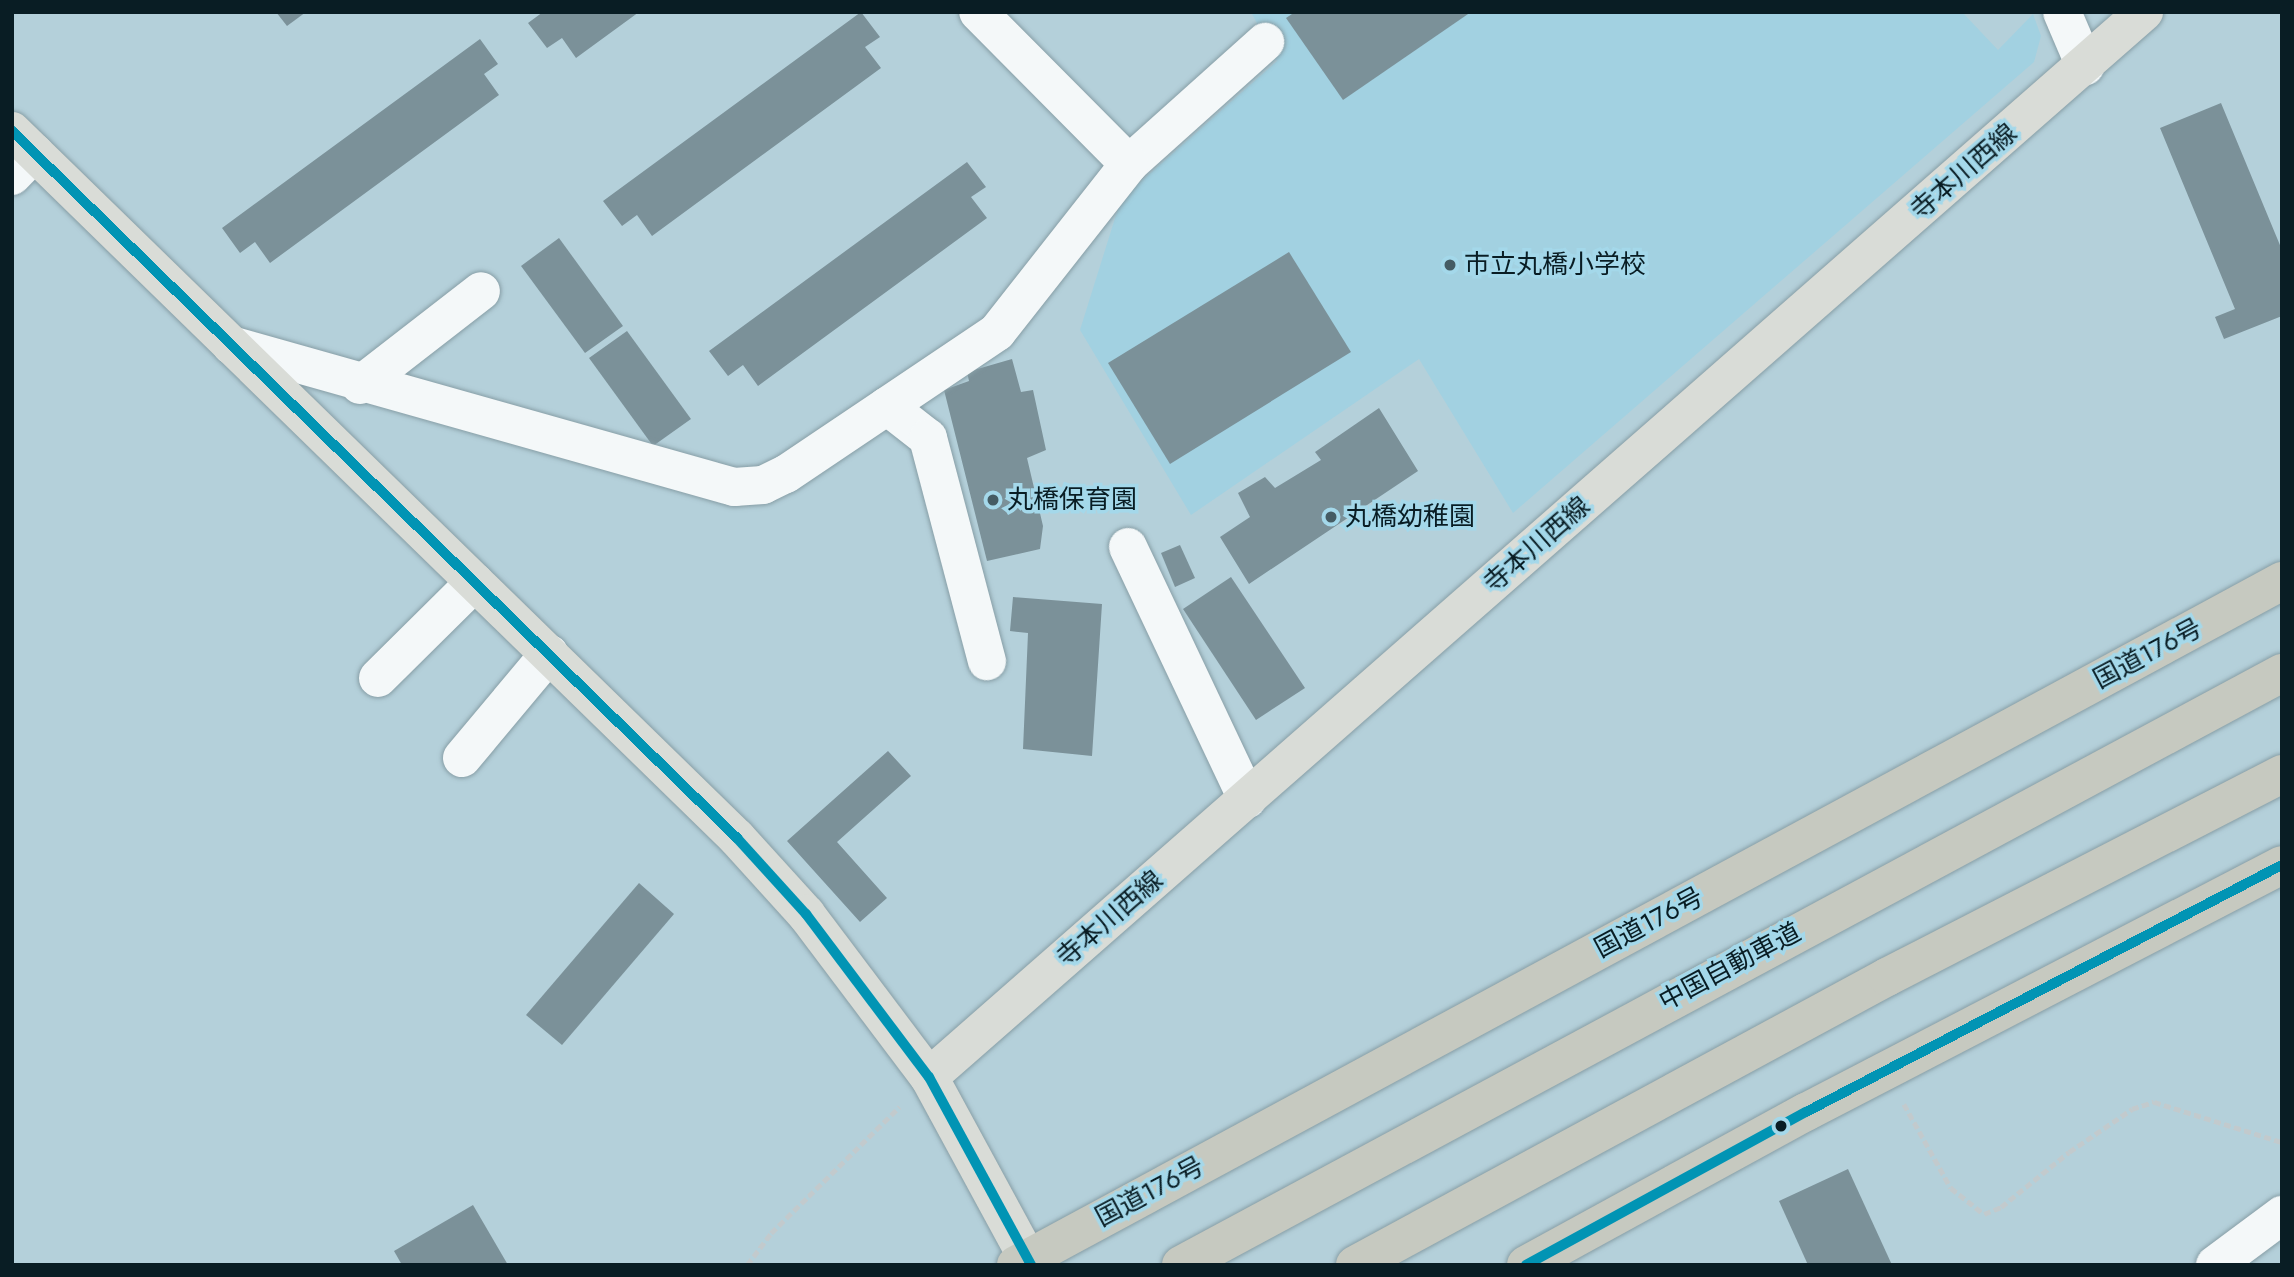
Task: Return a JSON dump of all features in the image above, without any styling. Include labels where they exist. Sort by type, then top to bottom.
[{"type":"highway","name":"国道176号","points":[[1025,1263],[2282,581]]},
{"type":"highway","name":"中国自動車道","points":[[1181,1265],[1841,907],[2282,673]]},
{"type":"highway","points":[[1355,1265],[1887,977],[2282,774]]},
{"type":"highway","points":[[1526,1265],[1885,1072],[2282,864]]},
{"type":"main road","name":"寺本川西線","points":[[929,1077],[2144,12]]},
{"type":"main road","points":[[20,154],[231,345],[737,838],[806,914],[929,1077],[1025,1263]]},
{"type":"street","points":[[2062,12],[2085,66]]},
{"type":"street","points":[[999,19],[1129,164]]},
{"type":"street","points":[[231,345],[360,385],[734,487],[762,485],[786,474],[997,332],[1129,164],[1265,42]]},
{"type":"street","points":[[360,385],[481,291]]},
{"type":"street","points":[[887,406],[929,438],[954,583],[987,661]]},
{"type":"street","points":[[1129,570],[1247,799]]},
{"type":"street","points":[[378,678],[475,582]]},
{"type":"street","points":[[462,758],[549,654]]},
{"type":"street","points":[[2215,1265],[2282,1215]]},
{"type":"path","points":[[1885,1072],[1951,1188],[1984,1214],[2001,1208],[2068,1152],[2132,1109],[2154,1102],[2282,1142]]},
{"type":"path","points":[[747,1265],[771,1233],[929,1077]]},
{"type":"shaded area","name":"市立丸橋小学校","points":[[1251,12],[1962,12],[1998,50],[2033,14],[2041,36],[2034,62],[1513,513],[1419,359],[1191,515],[1080,330],[1121,199],[1277,61]]},
{"type":"building","points":[[276,12],[306,12],[287,26]]},
{"type":"building","points":[[543,12],[639,12],[576,58],[562,38],[547,48],[528,23]]},
{"type":"building","points":[[861,12],[880,37],[865,47],[881,68],[652,236],[637,215],[622,226],[603,201]]},
{"type":"building","points":[[1295,12],[1471,12],[1343,100],[1286,18]]},
{"type":"building","points":[[480,39],[498,64],[484,74],[499,95],[270,263],[255,242],[240,253],[222,228]]},
{"type":"building","points":[[2221,103],[2282,250],[2282,316],[2224,339],[2215,317],[2235,309],[2160,128]]},
{"type":"building","points":[[967,162],[986,187],[971,197],[987,218],[758,386],[743,365],[728,376],[709,351]]},
{"type":"building","points":[[559,238],[623,326],[585,353],[521,266]]},
{"type":"building","points":[[1289,252],[1351,352],[1170,464],[1108,363]]},
{"type":"building","points":[[627,331],[691,419],[653,446],[589,358]]},
{"type":"building","points":[[1012,359],[1021,392],[1033,390],[1046,450],[1027,458],[1043,526],[1040,549],[987,561],[944,390],[969,381],[967,372]]},
{"type":"building","points":[[1379,408],[1418,471],[1249,584],[1220,537],[1250,517],[1238,493],[1265,477],[1275,488],[1321,460],[1315,452]]},
{"type":"building","points":[[1180,545],[1195,578],[1175,587],[1161,553]]},
{"type":"building","points":[[1231,577],[1305,688],[1256,720],[1183,609]]},
{"type":"building","points":[[1013,597],[1102,604],[1092,756],[1023,749],[1028,633],[1010,631]]},
{"type":"building","points":[[888,751],[911,776],[837,842],[887,898],[860,922],[787,841]]},
{"type":"building","points":[[639,883],[674,914],[562,1045],[526,1015]]},
{"type":"building","points":[[1848,1169],[1892,1265],[1808,1265],[1779,1201]]},
{"type":"building","points":[[473,1205],[508,1265],[402,1265],[394,1251]]},
{"type":"transit line","points":[[12,131],[737,838],[806,914],[929,1077],[1031,1265]]},
{"type":"transit line","points":[[1526,1265],[1806,1112],[2282,865]]},
{"type":"place","name":"市立丸橋小学校","points":[[1450,265]]},
{"type":"place","name":"丸橋保育園","points":[[993,500]]},
{"type":"place","name":"丸橋幼稚園","points":[[1331,517]]}]
